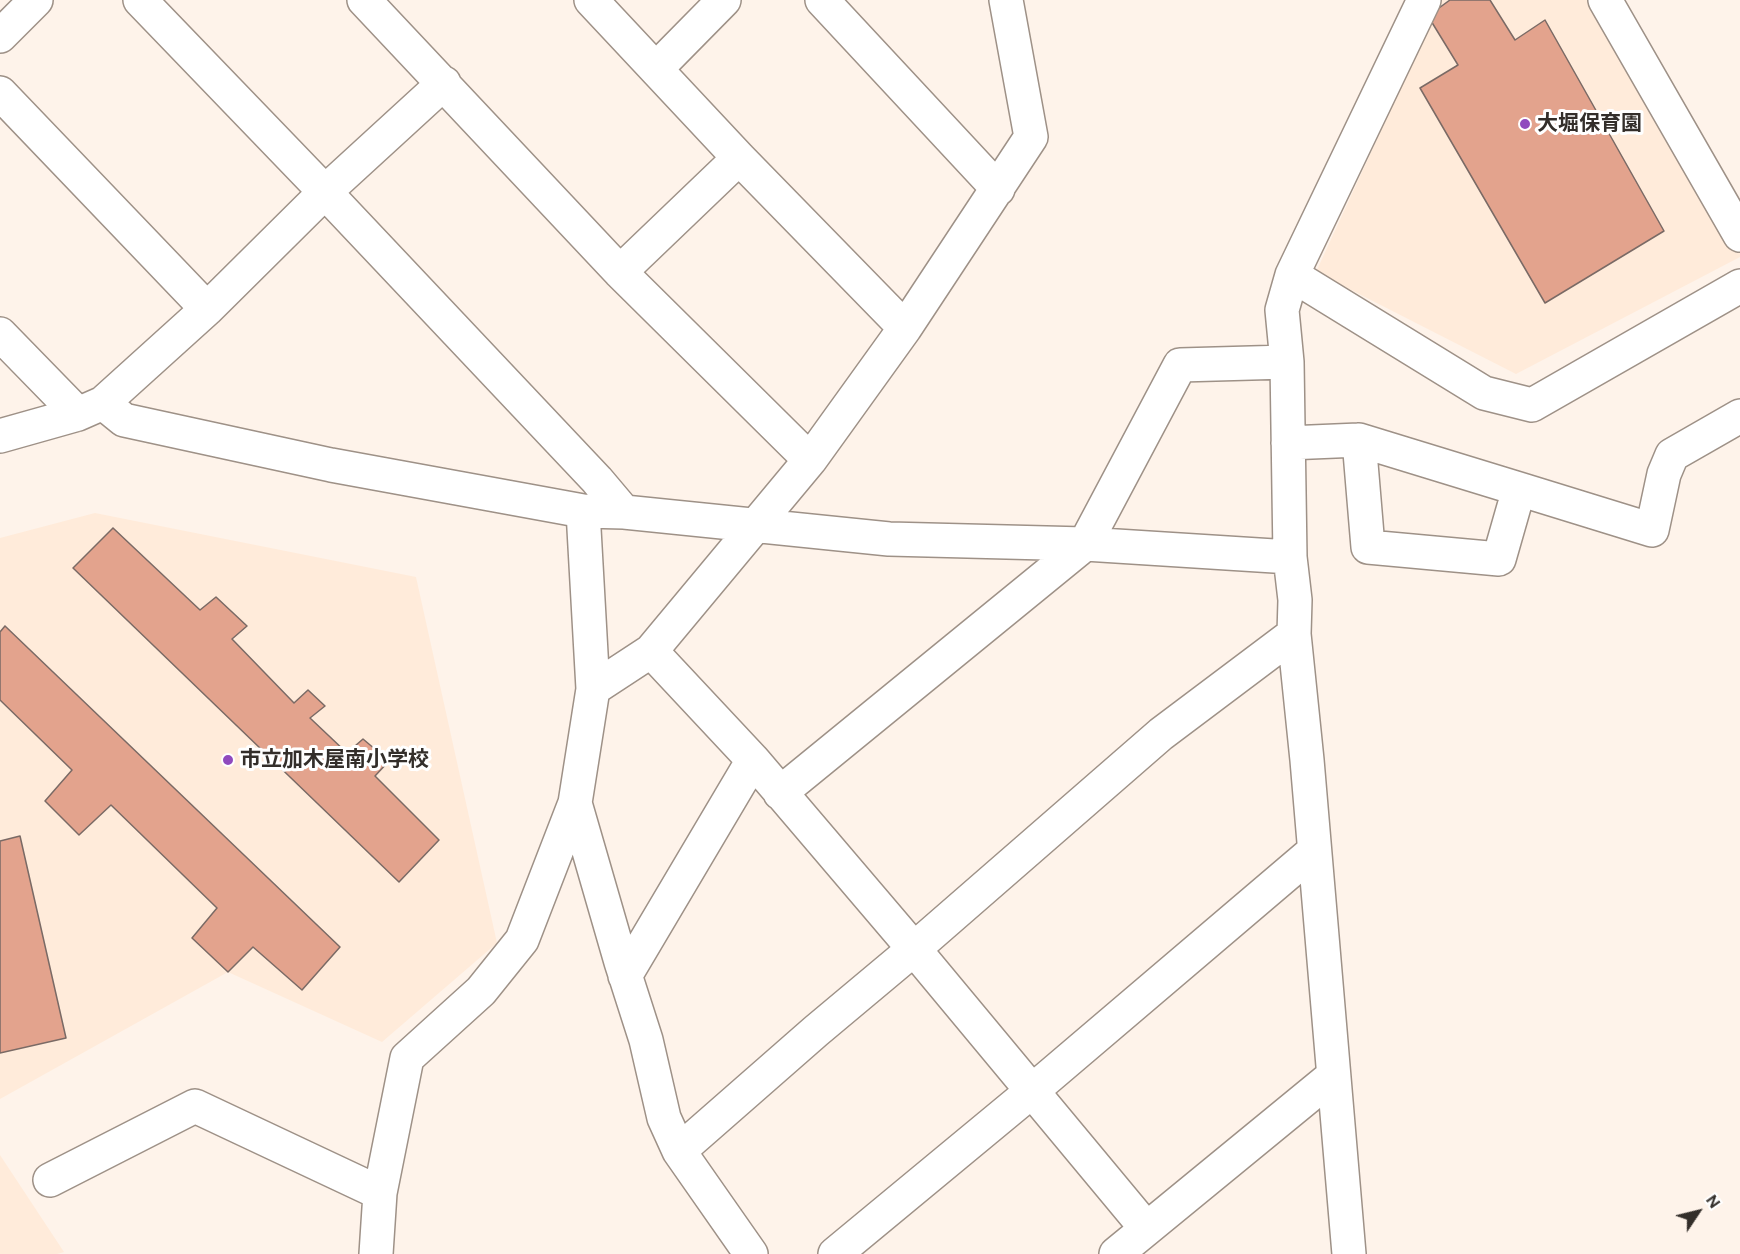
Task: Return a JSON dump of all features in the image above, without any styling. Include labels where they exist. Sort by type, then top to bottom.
[{"type":"street","points":[[0,36],[36,0]]},
{"type":"street","points":[[140,0],[325,192],[597,480],[624,512]]},
{"type":"street","points":[[364,0],[620,272],[810,460]]},
{"type":"street","points":[[591,0],[905,328]]},
{"type":"street","points":[[656,69],[724,0]]},
{"type":"street","points":[[822,0],[998,189]]},
{"type":"street","points":[[593,689],[651,651],[810,460],[905,328],[1031,137],[1006,0]]},
{"type":"street","points":[[1350,1254],[1294,634],[1295,600],[1290,557],[1287,362],[1282,310],[1292,275],[1424,0]]},
{"type":"street","points":[[1605,0],[1740,235]]},
{"type":"street","points":[[0,436],[91,409],[207,309],[325,192],[444,83]]},
{"type":"street","points":[[0,93],[207,309]]},
{"type":"street","points":[[620,272],[740,158]]},
{"type":"street","points":[[1292,275],[1484,393],[1532,405],[1740,286]]},
{"type":"street","points":[[0,334],[91,409],[124,420],[331,465],[583,512],[624,512],[889,539],[1085,544],[1290,557]]},
{"type":"street","points":[[780,793],[1085,544],[1180,365],[1287,362]]},
{"type":"street","points":[[1288,442],[1359,440],[1652,530],[1664,474],[1672,455],[1740,416]]},
{"type":"street","points":[[1359,440],[1368,547],[1499,559],[1519,489]]},
{"type":"street","points":[[376,1254],[380,1193],[407,1058],[481,991],[522,940],[575,802],[593,689],[583,512]]},
{"type":"street","points":[[679,1151],[1161,734],[1294,634]]},
{"type":"street","points":[[651,651],[753,760],[1146,1228]]},
{"type":"street","points":[[625,976],[753,760]]},
{"type":"street","points":[[575,802],[625,976],[646,1040],[664,1118],[679,1151],[751,1254]]},
{"type":"street","points":[[835,1254],[1032,1091],[1314,850]]},
{"type":"street","points":[[1116,1254],[1333,1076]]},
{"type":"street","points":[[50,1180],[195,1106],[380,1193]]},
{"type":"shaded area","name":"大堀保育園","points":[[1441,0],[1592,0],[1740,248],[1740,257],[1516,374],[1316,272]]},
{"type":"shaded area","name":"市立加木屋南小学校","points":[[95,513],[416,577],[497,943],[382,1042],[228,972],[0,1099],[0,538]]},
{"type":"shaded area","points":[[0,1155],[64,1252],[0,1254]]},
{"type":"building","points":[[1450,0],[1490,0],[1515,40],[1545,20],[1664,231],[1545,303],[1420,88],[1458,65],[1428,16]]},
{"type":"building","points":[[113,528],[200,610],[216,597],[247,626],[232,639],[294,703],[308,690],[325,706],[310,718],[347,753],[363,739],[389,761],[375,776],[439,840],[399,882],[73,568]]},
{"type":"building","points":[[5,626],[340,947],[302,990],[253,947],[228,972],[192,938],[217,908],[111,805],[79,835],[45,801],[72,770],[0,700],[0,632]]},
{"type":"building","points":[[20,836],[66,1038],[0,1053],[0,841]]},
{"type":"place","name":"大堀保育園","points":[[1525,124]]},
{"type":"place","name":"市立加木屋南小学校","points":[[228,760]]}]
